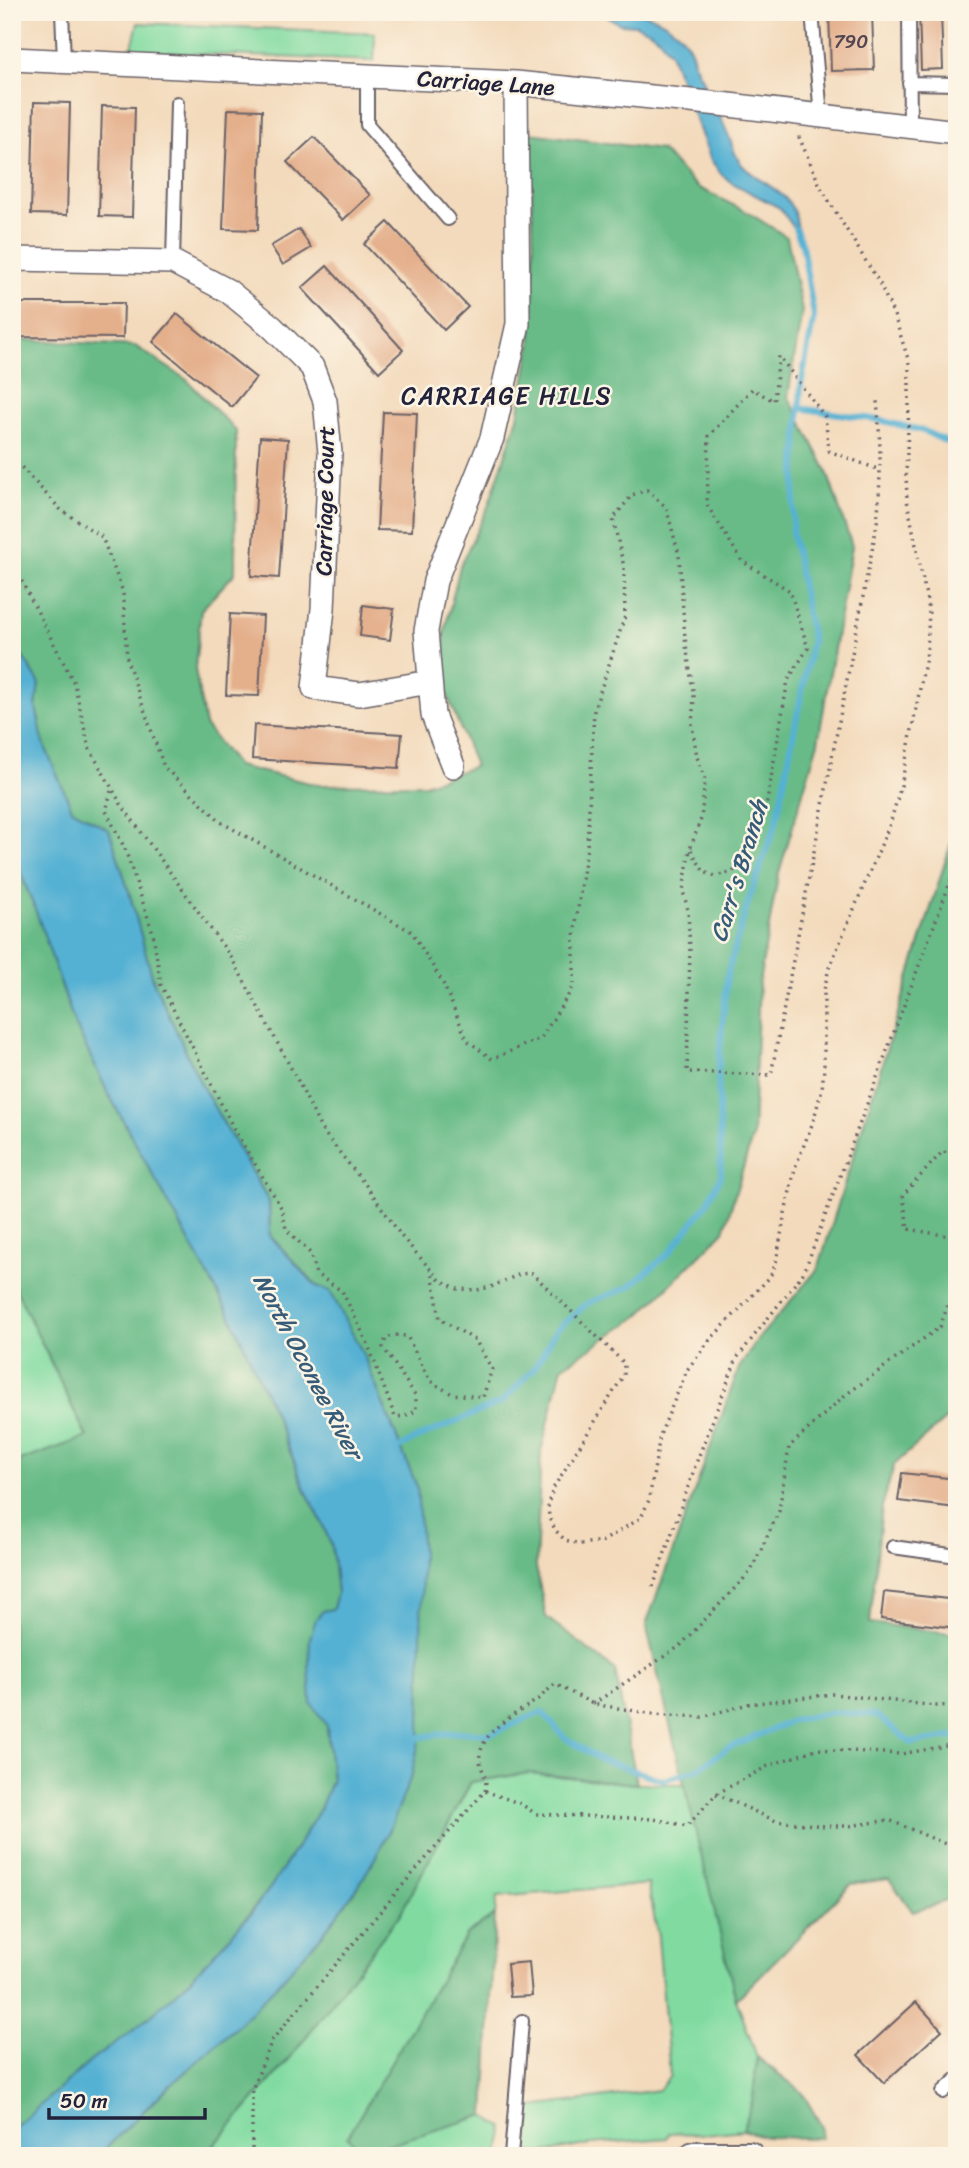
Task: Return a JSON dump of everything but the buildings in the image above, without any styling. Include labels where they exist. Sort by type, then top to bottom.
[{"type":"street","name":"Carriage Lane","points":[[12,59],[516,83],[957,132]]},
{"type":"street","points":[[453,766],[433,715],[426,631],[435,581],[492,438],[518,324],[516,83]]},
{"type":"street","name":"Carriage Court","points":[[12,259],[173,262],[228,291],[272,327],[312,367],[325,401],[330,453],[323,609],[314,688],[359,694],[430,682]]},
{"type":"street","points":[[694,2156],[749,2156]]},
{"type":"lane","points":[[62,12],[64,61]]},
{"type":"lane","points":[[811,115],[812,12]]},
{"type":"lane","points":[[909,12],[910,127]]},
{"type":"lane","points":[[367,75],[367,125],[448,219]]},
{"type":"lane","points":[[909,83],[957,84],[957,79]]},
{"type":"lane","points":[[173,262],[177,103]]},
{"type":"lane","points":[[893,1547],[957,1556]]},
{"type":"lane","points":[[511,2156],[522,2021]]},
{"type":"lane","points":[[943,2092],[957,2079]]},
{"type":"path","points":[[12,562],[74,682],[89,748],[112,789],[231,957],[321,1129],[368,1188],[402,1237],[440,1280],[458,1289],[484,1289],[520,1274],[532,1273],[624,1363],[624,1374],[554,1487],[548,1503],[549,1518],[565,1540],[580,1544],[603,1541],[641,1518],[649,1500],[660,1435],[687,1370],[709,1341],[770,1277],[776,1263],[796,1168],[822,1089],[824,990],[829,968],[890,824],[901,786],[927,652],[929,611],[907,500],[909,362],[894,315],[880,284],[821,188],[799,136],[811,115]]},
{"type":"path","points":[[690,849],[704,872],[715,876],[733,872],[764,818],[788,680],[808,648],[790,591],[742,561],[707,505],[709,436],[752,389],[774,401],[779,356],[825,417],[830,451],[880,470]]},
{"type":"path","points":[[12,457],[61,510],[102,537],[123,592],[127,660],[164,767],[221,822],[412,932],[443,983],[467,1040],[492,1059],[541,1038],[574,986],[574,936],[586,847],[594,710],[625,616],[624,567],[613,519],[632,495],[647,490],[666,507],[679,555],[685,638],[694,697],[692,725],[697,757],[705,780],[701,818],[690,849],[683,891],[688,910],[690,950],[687,1072],[771,1076],[877,524],[880,470],[877,401]]},
{"type":"path","points":[[112,789],[106,811],[125,849],[153,933],[161,985],[228,1118],[282,1209],[286,1229],[310,1253],[316,1274],[342,1291],[367,1342],[395,1417],[416,1411],[415,1396],[383,1347],[386,1338],[395,1335],[407,1336],[430,1381],[452,1394],[483,1397],[492,1369],[475,1340],[440,1319],[432,1271]]},
{"type":"path","points":[[653,1587],[698,1458],[737,1358],[804,1272],[957,864]]},
{"type":"path","points":[[957,1161],[943,1152],[903,1195],[908,1230],[949,1236],[957,1251]]},
{"type":"path","points":[[593,1704],[680,1646],[751,1571],[779,1511],[789,1447],[844,1396],[940,1326],[957,1279]]},
{"type":"path","points":[[252,2156],[252,2090],[272,2040],[485,1791],[488,1784],[479,1756],[485,1743],[501,1723],[538,1699],[555,1684],[593,1704],[654,1714],[702,1717],[748,1704],[833,1694],[937,1706],[957,1705]]},
{"type":"path","points":[[485,1791],[521,1804],[536,1814],[654,1819],[687,1826],[716,1794],[768,1766],[817,1749],[901,1754],[957,1744]]},
{"type":"path","points":[[716,1794],[776,1821],[849,1826],[889,1820],[957,1849]]},
{"type":"green space","points":[[138,23],[375,33],[374,61],[131,51]]},
{"type":"green space","points":[[530,133],[661,150],[697,187],[749,213],[787,237],[802,311],[788,396],[826,469],[852,546],[818,742],[778,876],[759,982],[753,1135],[724,1231],[639,1316],[562,1367],[541,1452],[536,1567],[546,1617],[615,1670],[637,1784],[529,1773],[471,1782],[400,1914],[289,2059],[205,2156],[98,2156],[167,2088],[237,2026],[322,1935],[359,1885],[389,1831],[412,1774],[417,1487],[363,1355],[330,1291],[317,1286],[270,1236],[269,1201],[202,1086],[154,983],[109,830],[72,809],[42,737],[36,707],[39,682],[12,641],[12,339],[135,346],[187,380],[236,431],[235,573],[201,610],[195,669],[205,725],[237,766],[318,785],[425,784],[475,766],[442,681],[445,629],[460,566],[488,507],[518,417],[531,346],[534,261]]},
{"type":"green space","points":[[957,824],[957,1409],[894,1465],[882,1507],[870,1623],[957,1634],[957,1897],[913,1912],[889,1879],[851,1884],[736,2000],[646,1625],[739,1368],[757,1340],[818,1269]]},
{"type":"green space","points":[[12,851],[74,1022],[108,1093],[232,1319],[274,1412],[332,1547],[337,1593],[333,1609],[323,1611],[311,1702],[327,1726],[332,1780],[320,1809],[304,1836],[270,1888],[231,1936],[188,1982],[12,2130],[12,1464],[87,1437],[12,1281]]},
{"type":"green space","points":[[12,1281],[87,1438],[12,1464]]},
{"type":"green space","points":[[529,1773],[637,1784],[685,1784],[736,1999],[757,2057],[753,2099],[743,2130],[705,2134],[669,2133],[667,2138],[592,2144],[542,2153],[521,2147],[525,2108],[659,2090],[670,2076],[658,1937],[648,1884],[497,1897],[495,1915],[467,1934],[360,2152],[485,2115],[504,2127],[496,2156],[205,2156],[289,2059],[400,1914],[471,1782]]},
{"type":"green space","points":[[495,1915],[485,2115],[360,2153],[348,2136],[467,1934]]},
{"type":"green space","points":[[757,2057],[802,2092],[822,2127],[821,2138],[766,2137],[743,2130],[753,2099]]},
{"type":"water","points":[[600,12],[640,13],[667,24],[682,37],[688,45],[738,160],[786,199],[796,219],[798,234],[780,208],[732,183],[711,160],[670,53],[660,39],[648,30],[636,25],[620,24]]},
{"type":"water","name":"North Oconee River","points":[[12,641],[39,682],[36,707],[43,742],[72,809],[109,830],[154,983],[202,1086],[269,1202],[270,1236],[316,1286],[330,1291],[363,1354],[417,1487],[422,1553],[420,1737],[412,1774],[375,1858],[359,1885],[322,1935],[281,1981],[237,2026],[167,2088],[98,2156],[12,2156],[12,2130],[188,1982],[251,1913],[304,1836],[320,1809],[332,1780],[327,1726],[311,1703],[310,1638],[316,1619],[323,1611],[333,1609],[337,1593],[332,1547],[274,1412],[232,1319],[108,1093],[74,1022],[12,851]]},
{"type":"waterway","name":"Carr's Branch","points":[[394,1451],[415,1439],[502,1402],[534,1369],[557,1329],[588,1303],[629,1287],[669,1253],[707,1204],[721,1175],[718,1072],[727,975],[749,899],[776,823],[812,640],[792,532],[801,385],[814,316],[802,244],[795,228]]},
{"type":"waterway","points":[[799,408],[879,420],[924,431],[957,447]]},
{"type":"waterway","points":[[416,1740],[420,1737],[458,1732],[491,1734],[542,1712],[564,1737],[599,1759],[663,1780],[696,1770],[728,1748],[794,1720],[833,1712],[876,1715],[911,1743],[957,1736]]},
{"type":"district","name":"CARRIAGE HILLS","points":[[507,396]]}]
